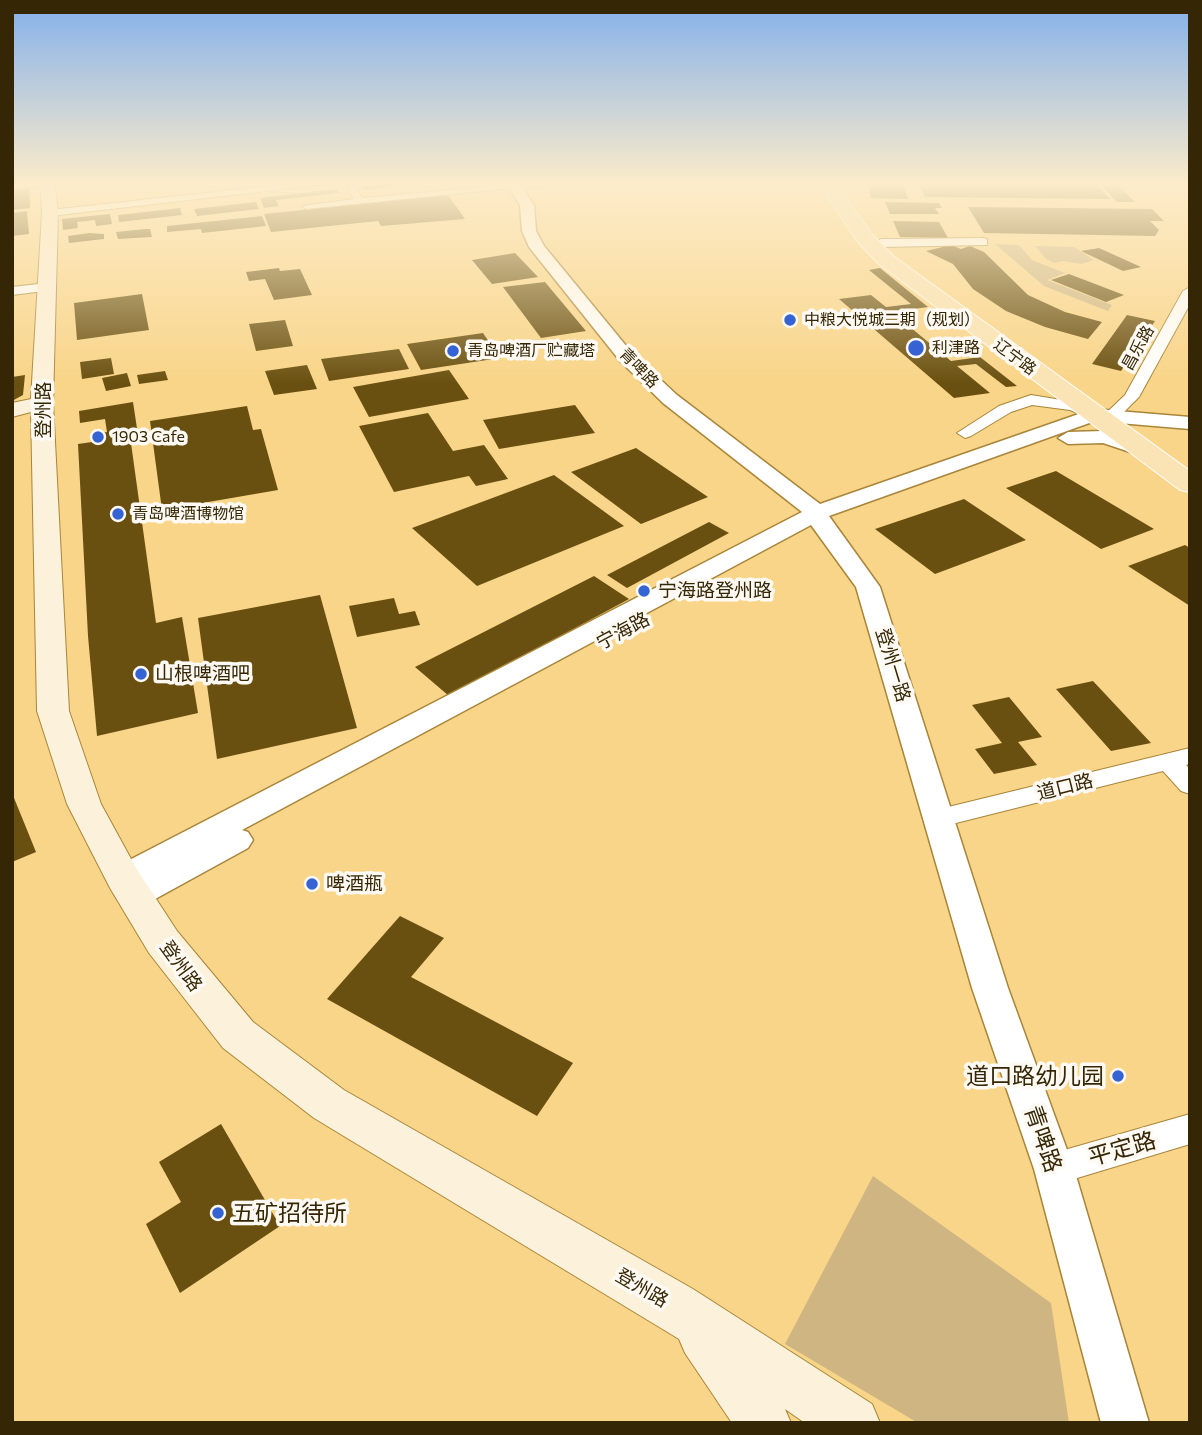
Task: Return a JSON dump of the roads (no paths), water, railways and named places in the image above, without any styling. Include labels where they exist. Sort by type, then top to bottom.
[{"type":"main road","name":"登州路","points":[[49,249],[43,403],[53,711],[84,804],[128,886],[169,951],[238,1035],[330,1104],[368,1129],[675,1307],[853,1423]]},
{"type":"main road","name":"辽宁路","points":[[875,249],[886,260],[1104,418],[1190,474]]},
{"type":"main road","name":"辽宁路","points":[[888,249],[915,273],[1190,484]]},
{"type":"main road","points":[[12,410],[43,403]]},
{"type":"main road","points":[[675,1307],[712,1344],[764,1423]]},
{"type":"street","name":"青啤路","points":[[539,249],[626,357],[670,399],[819,518]]},
{"type":"street","points":[[12,291],[47,287]]},
{"type":"street","name":"昌乐路","points":[[1104,418],[1131,397],[1190,291]]},
{"type":"street","points":[[965,433],[1005,409],[1031,400],[1074,406],[1104,418],[1190,423]]},
{"type":"street","name":"宁海路","points":[[819,518],[1069,438],[1104,418]]},
{"type":"street","name":"宁海路","points":[[128,886],[819,518],[1104,418]]},
{"type":"street","points":[[1069,438],[1103,437],[1132,444],[1145,451]]},
{"type":"street","name":"登州一路","points":[[819,518],[868,587],[940,818]]},
{"type":"street","points":[[1179,759],[1190,785]]},
{"type":"street","name":"道口路","points":[[940,818],[1179,759]]},
{"type":"street","name":"青啤路","points":[[940,818],[990,988],[1054,1169],[1125,1423]]},
{"type":"street","name":"平定路","points":[[1054,1169],[1190,1129]]},
{"type":"place","name":"中粮大悦城二期（规划）","points":[[790,320]]},
{"type":"place","name":"利津路","points":[[916,348]]},
{"type":"place","name":"青岛啤酒厂贮藏塔","points":[[453,351]]},
{"type":"place","name":"1903 Cafe","points":[[98,437]]},
{"type":"place","name":"青岛啤酒博物馆","points":[[118,514]]},
{"type":"place","name":"宁海路登州路","points":[[644,591]]},
{"type":"place","name":"山根啤酒吧","points":[[141,674]]},
{"type":"place","name":"啤酒瓶","points":[[312,884]]},
{"type":"place","name":"道口路幼儿园","points":[[1118,1076]]},
{"type":"place","name":"五矿招待所","points":[[218,1213]]}]
